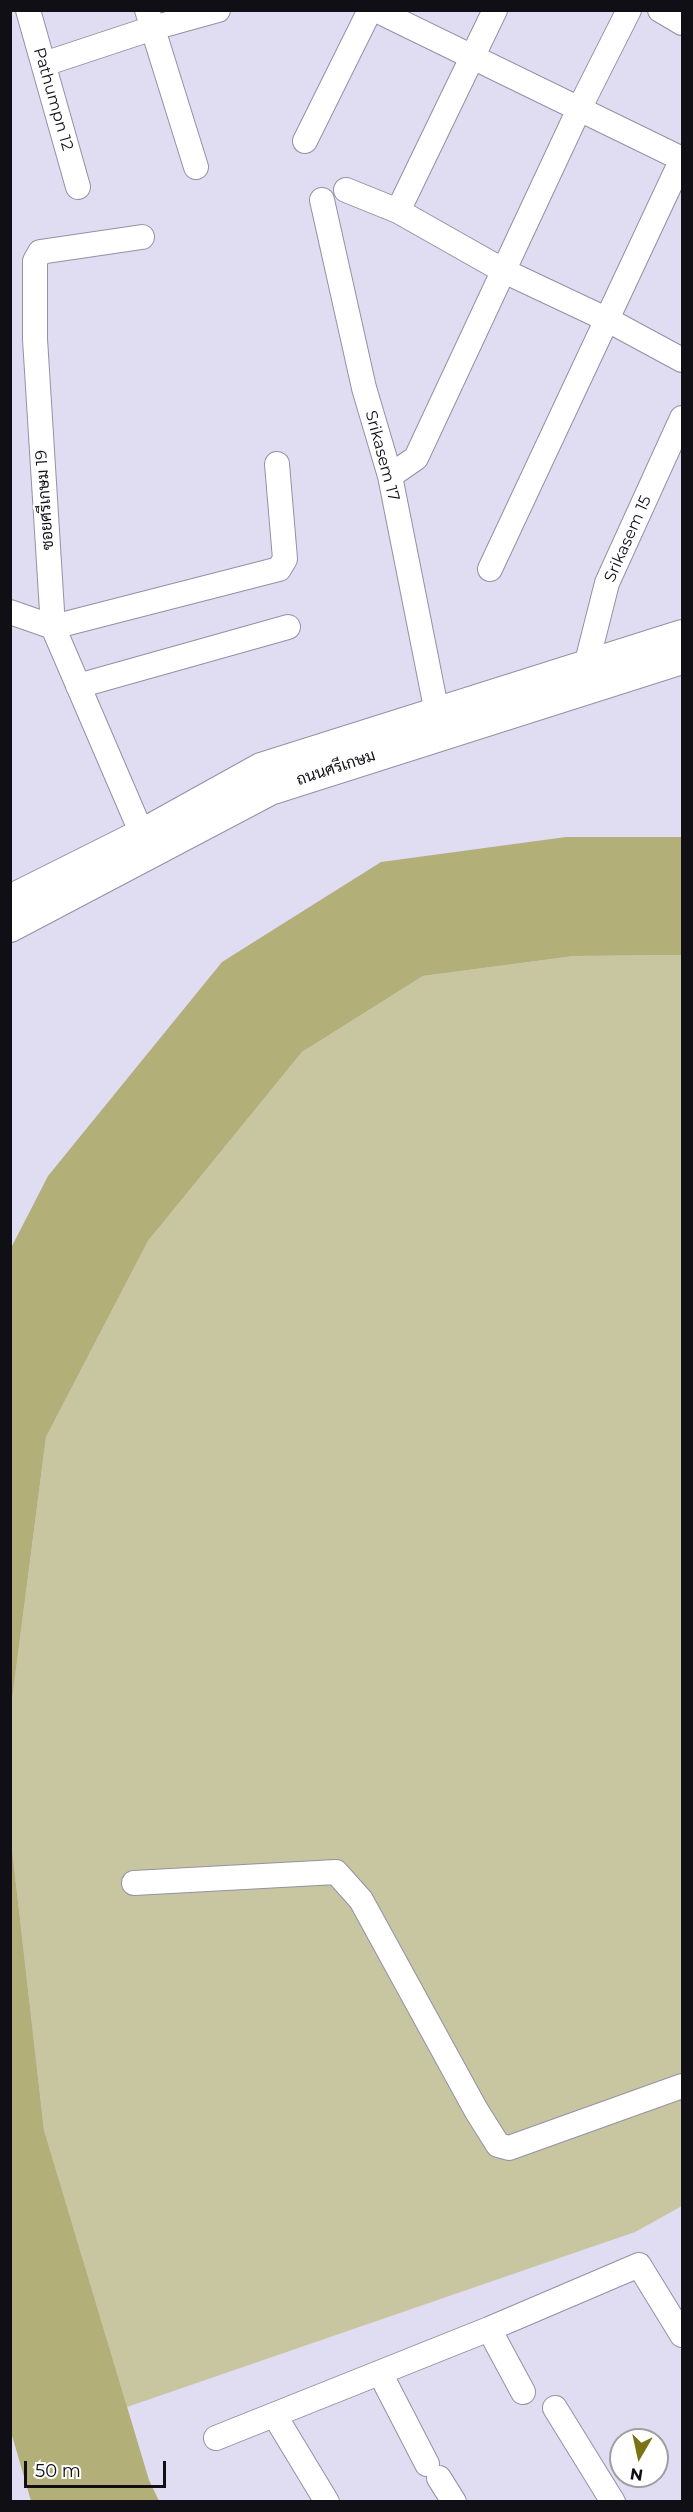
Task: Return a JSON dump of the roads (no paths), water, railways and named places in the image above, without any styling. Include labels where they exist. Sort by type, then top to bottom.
[{"type":"main road","name":"ถนนศรีเกษม","points":[[10,927],[235,796],[261,768],[682,635]]},
{"type":"main road","name":"ถนนศรีเกษม","points":[[10,900],[142,834],[235,796],[270,790],[682,659]]},
{"type":"street","name":"Pathumpn 12","points":[[28,10],[78,187]]},
{"type":"street","points":[[44,64],[150,19],[218,10]]},
{"type":"street","points":[[305,141],[370,10]]},
{"type":"street","points":[[376,10],[580,107],[682,159],[490,569]]},
{"type":"street","points":[[398,211],[495,10]]},
{"type":"street","points":[[390,476],[416,458],[580,107],[629,10]]},
{"type":"street","points":[[660,10],[682,23]]},
{"type":"street","points":[[150,19],[196,167]]},
{"type":"street","points":[[346,190],[398,211],[504,271],[608,320],[682,360]]},
{"type":"street","name":"Srikasem 17","points":[[322,200],[364,388],[390,476],[437,713]]},
{"type":"street","name":"ซอยศรีเกษม 19","points":[[142,237],[40,252],[35,261],[35,339],[53,627],[142,834]]},
{"type":"street","name":"Srikasem 15","points":[[586,666],[607,583],[682,417]]},
{"type":"street","points":[[10,612],[53,627],[279,569],[285,560],[277,464]]},
{"type":"street","points":[[78,686],[288,627]]},
{"type":"street","points":[[134,1883],[336,1872],[361,1900],[476,2110],[498,2145],[509,2148],[682,2086]]},
{"type":"street","points":[[216,2438],[489,2329],[639,2265],[682,2335]]},
{"type":"street","points":[[489,2329],[522,2392]]},
{"type":"street","points":[[380,2373],[433,2471],[454,2502]]},
{"type":"street","points":[[555,2408],[613,2502]]},
{"type":"street","points":[[275,2416],[327,2502]]}]
